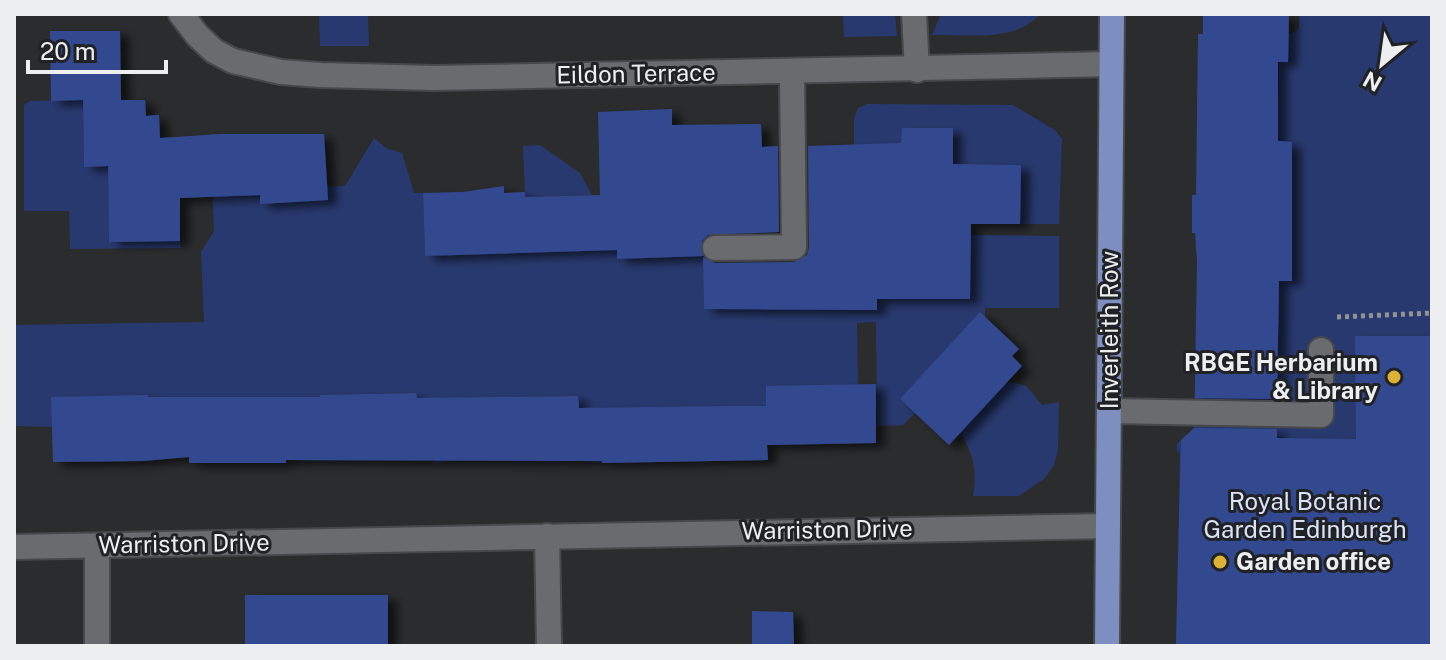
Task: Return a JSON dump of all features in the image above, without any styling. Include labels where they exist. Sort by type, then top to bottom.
[{"type":"main road","name":"Inverleith Row","points":[[1107,646],[1112,14]]},
{"type":"street","name":"Eildon Terrace","points":[[181,14],[214,51],[250,67],[281,72],[420,78],[792,73],[1111,64]]},
{"type":"street","points":[[914,14],[917,70]]},
{"type":"street","points":[[715,248],[794,247],[792,73]]},
{"type":"street","points":[[1109,411],[1321,415],[1321,350]]},
{"type":"street","name":"Warriston Drive","points":[[14,547],[1108,526]]},
{"type":"street","points":[[547,536],[549,646]]},
{"type":"street","points":[[97,546],[97,646]]},
{"type":"path","points":[[1321,350],[1321,318],[1432,313]]},
{"type":"green space","points":[[319,14],[368,14],[369,46],[320,46]]},
{"type":"green space","points":[[843,14],[895,14],[897,36],[844,37]]},
{"type":"green space","points":[[941,14],[1040,14],[1030,23],[1004,33],[932,35]]},
{"type":"green space","name":"Royal Botanic Garden Edinburgh","points":[[1299,14],[1432,14],[1432,646],[1176,646],[1180,453],[1177,444],[1186,435],[1194,435],[1196,307],[1214,307],[1214,281],[1292,281],[1242,140],[1278,115],[1279,62],[1288,62],[1288,35],[1299,29]]},
{"type":"green space","points":[[83,100],[84,166],[108,166],[109,242],[180,241],[181,248],[70,249],[69,211],[24,211],[24,105],[30,101]]},
{"type":"green space","points":[[867,104],[1013,105],[1055,130],[1062,139],[1059,224],[1020,224],[1020,165],[953,164],[953,128],[902,129],[901,223],[891,299],[970,299],[971,235],[1059,236],[1059,308],[985,308],[985,317],[900,399],[915,413],[903,425],[877,426],[876,322],[857,323],[858,385],[767,406],[602,408],[602,463],[579,461],[578,396],[443,398],[444,462],[434,463],[434,423],[417,423],[416,393],[320,395],[320,424],[285,397],[189,397],[149,425],[148,395],[52,427],[14,426],[14,325],[204,322],[201,252],[214,231],[210,134],[216,134],[260,195],[261,204],[327,200],[326,187],[345,186],[374,138],[386,148],[402,153],[414,193],[423,193],[425,256],[617,250],[618,259],[676,257],[703,225],[704,309],[799,309],[854,180],[854,118],[858,108]]},
{"type":"green space","points":[[540,145],[580,173],[592,195],[525,197],[523,146]]},
{"type":"green space","points":[[1006,383],[1026,386],[1042,405],[1059,402],[1058,450],[1054,465],[1045,478],[1019,496],[973,496],[973,463],[960,433]]},
{"type":"building","points":[[1203,14],[1289,14],[1288,62],[1278,62],[1278,141],[1292,142],[1292,281],[1279,281],[1277,399],[1195,398],[1197,260],[1195,233],[1192,233],[1192,195],[1196,195],[1198,34],[1203,34]]},
{"type":"building","points":[[50,31],[120,31],[121,100],[145,100],[146,116],[159,115],[160,138],[222,134],[324,134],[328,200],[260,204],[260,195],[180,198],[180,241],[109,242],[108,166],[84,167],[83,100],[51,101]]},
{"type":"building","points":[[672,109],[672,125],[761,124],[762,147],[778,146],[779,232],[708,235],[702,241],[703,256],[617,259],[617,250],[425,256],[423,193],[463,192],[504,186],[504,193],[525,192],[525,197],[600,195],[598,112]]},
{"type":"building","points":[[902,128],[953,128],[953,164],[1021,165],[1020,224],[971,224],[970,299],[877,299],[877,310],[704,309],[703,257],[715,263],[794,262],[807,255],[808,146],[901,143]]},
{"type":"building","points":[[980,312],[1019,349],[1012,356],[1022,366],[949,445],[900,399]]},
{"type":"building","name":"Royal Botanic Garden Edinburgh","points":[[1355,336],[1432,336],[1432,646],[1176,646],[1181,440],[1194,428],[1277,429],[1277,438],[1356,439]]},
{"type":"building","points":[[876,384],[876,443],[767,445],[768,460],[602,463],[286,460],[286,463],[189,463],[189,457],[53,462],[51,397],[320,397],[416,393],[417,398],[578,396],[579,408],[766,406],[766,386]]},
{"type":"building","points":[[245,595],[388,595],[388,646],[245,646]]},
{"type":"building","points":[[752,611],[793,612],[794,646],[752,646]]},
{"type":"place","name":"RBGE Herbarium & Library","points":[[1394,377]]},
{"type":"place","name":"Garden office","points":[[1220,562]]}]
